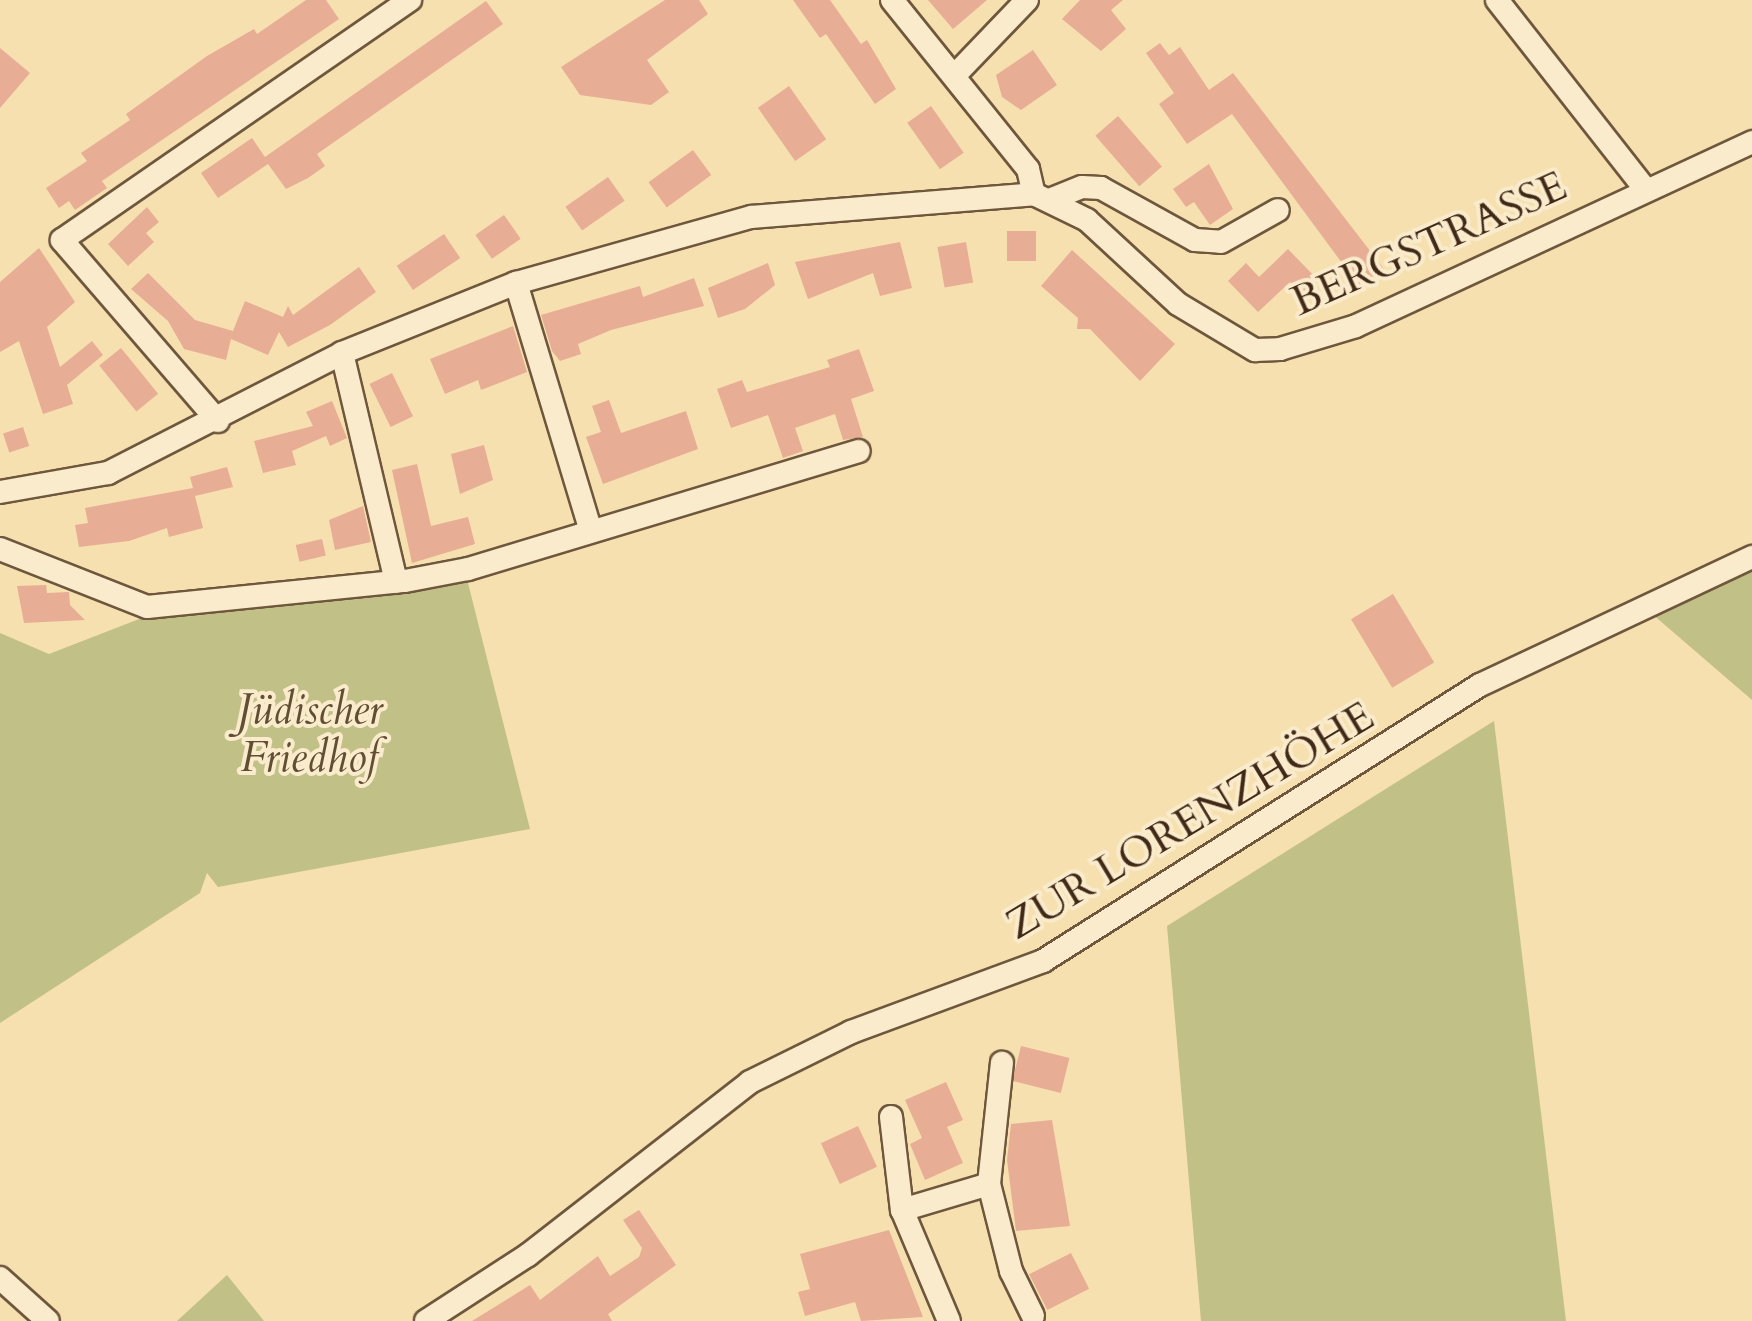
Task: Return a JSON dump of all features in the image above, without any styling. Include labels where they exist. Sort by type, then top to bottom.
[{"type":"street","points":[[218,421],[62,240],[410,0]]},
{"type":"street","points":[[892,0],[957,73],[1028,169],[1043,196]]},
{"type":"street","points":[[957,73],[1027,0]]},
{"type":"street","points":[[1497,0],[1645,189]]},
{"type":"street","name":"BERGSTRASSE","points":[[1043,196],[1088,220],[1178,304],[1255,350],[1356,326],[1752,142]]},
{"type":"street","name":"BERGSTRASSE","points":[[0,492],[108,472],[218,421],[342,353],[516,283],[751,216],[1043,196],[1082,187],[1101,188],[1195,240],[1242,234],[1278,210]]},
{"type":"street","points":[[516,283],[590,528]]},
{"type":"street","points":[[342,353],[396,582]]},
{"type":"street","points":[[0,549],[146,607],[396,582],[468,569],[590,528],[859,451]]},
{"type":"street","name":"ZUR LORENZHÖHE","points":[[426,1321],[458,1313],[750,1082],[851,1032],[1042,961],[1480,685],[1752,556]]},
{"type":"street","points":[[1002,1063],[990,1184],[1010,1271],[1033,1316]]},
{"type":"street","points":[[891,1117],[902,1210],[949,1321]]},
{"type":"street","points":[[902,1210],[990,1184]]},
{"type":"street","points":[[0,1278],[48,1321]]},
{"type":"green space","points":[[1752,556],[1752,700],[1644,607]]},
{"type":"green space","name":"Jüdischer Friedhof","points":[[467,579],[530,829],[218,887],[207,873],[200,893],[0,1023],[0,633],[49,654],[152,614],[340,599]]},
{"type":"green space","points":[[1494,721],[1566,1321],[1201,1321],[1167,926]]},
{"type":"green space","points":[[227,1275],[264,1321],[177,1321]]},
{"type":"building","points":[[306,0],[326,0],[339,19],[102,181],[107,188],[75,210],[69,201],[59,208],[46,188],[87,161],[81,153],[130,120],[126,114],[207,56],[254,29],[257,34]]},
{"type":"building","points":[[665,0],[699,0],[708,14],[647,60],[669,92],[651,105],[580,95],[561,67]]},
{"type":"building","points":[[793,0],[830,0],[861,44],[867,40],[896,89],[875,104],[826,34],[820,38]]},
{"type":"building","points":[[928,0],[987,0],[953,29]]},
{"type":"building","points":[[1080,0],[1123,0],[1111,10],[1126,29],[1101,51],[1062,19]]},
{"type":"building","points":[[486,1],[503,24],[317,154],[325,166],[308,178],[286,189],[268,164],[218,198],[201,173],[252,138],[265,157]]},
{"type":"building","points":[[1160,43],[1169,55],[1180,47],[1209,90],[1233,73],[1384,269],[1359,286],[1232,114],[1187,144],[1159,104],[1174,93],[1146,53]]},
{"type":"building","points":[[0,48],[30,73],[0,108]]},
{"type":"building","points":[[1033,50],[1057,85],[1021,110],[1002,97],[996,75]]},
{"type":"building","points":[[789,86],[826,139],[795,161],[758,108]]},
{"type":"building","points":[[931,106],[964,153],[940,169],[907,123]]},
{"type":"building","points":[[1118,116],[1162,167],[1139,186],[1095,136]]},
{"type":"building","points":[[693,150],[711,175],[667,207],[649,182]]},
{"type":"building","points":[[1209,164],[1233,209],[1210,225],[1194,202],[1186,207],[1173,189]]},
{"type":"building","points":[[608,177],[625,201],[582,231],[565,207]]},
{"type":"building","points":[[147,207],[159,222],[146,233],[154,242],[128,266],[108,244]]},
{"type":"building","points":[[504,215],[521,239],[492,259],[475,235]]},
{"type":"building","points":[[1007,231],[1036,231],[1036,261],[1007,261]]},
{"type":"building","points":[[444,234],[460,258],[413,290],[397,266]]},
{"type":"building","points":[[900,242],[912,288],[880,296],[873,273],[808,299],[795,262]]},
{"type":"building","points":[[966,242],[973,282],[945,287],[937,247]]},
{"type":"building","points":[[39,248],[75,302],[47,327],[60,367],[92,341],[103,355],[67,385],[73,404],[43,414],[19,341],[0,352],[0,282]]},
{"type":"building","points":[[1288,249],[1318,280],[1302,294],[1290,282],[1258,312],[1228,281],[1246,263],[1259,277]]},
{"type":"building","points":[[1072,250],[1175,344],[1140,381],[1090,329],[1077,329],[1078,318],[1041,286]]},
{"type":"building","points":[[768,263],[775,285],[745,309],[718,318],[708,288]]},
{"type":"building","points":[[359,267],[376,292],[330,325],[288,347],[279,332],[268,355],[231,339],[226,360],[184,349],[168,321],[131,289],[148,273],[195,320],[233,331],[245,301],[283,317],[288,306],[293,315]]},
{"type":"building","points":[[694,278],[704,306],[611,330],[578,344],[581,354],[560,361],[552,351],[541,315],[640,286],[643,297]]},
{"type":"building","points":[[513,326],[527,372],[481,390],[478,380],[445,394],[430,359]]},
{"type":"building","points":[[121,348],[158,394],[136,411],[99,366]]},
{"type":"building","points":[[859,349],[874,391],[851,399],[863,437],[843,440],[835,414],[795,428],[803,451],[783,458],[768,415],[731,428],[717,389],[742,380],[747,392],[830,367],[827,360]]},
{"type":"building","points":[[392,373],[413,416],[391,427],[370,384]]},
{"type":"building","points":[[609,400],[621,433],[686,411],[698,449],[603,484],[586,437],[601,432],[592,406]]},
{"type":"building","points":[[332,401],[347,438],[330,446],[326,436],[292,451],[296,465],[263,473],[254,441],[313,426],[306,412]]},
{"type":"building","points":[[23,427],[29,446],[9,453],[3,433]]},
{"type":"building","points":[[484,445],[493,480],[460,494],[451,454]]},
{"type":"building","points":[[417,464],[431,526],[468,517],[475,544],[412,563],[392,470]]},
{"type":"building","points":[[227,467],[233,487],[195,496],[203,528],[169,537],[167,528],[129,541],[79,547],[75,525],[88,523],[85,508],[193,488],[190,477]]},
{"type":"building","points":[[363,506],[371,542],[335,550],[329,520]]},
{"type":"building","points":[[322,539],[326,556],[300,562],[296,545]]},
{"type":"building","points":[[46,585],[47,593],[69,592],[70,605],[85,620],[24,623],[17,586]]},
{"type":"building","points":[[1393,594],[1434,663],[1392,688],[1351,619]]},
{"type":"building","points":[[1021,1046],[1070,1058],[1061,1093],[1012,1081]]},
{"type":"building","points":[[946,1082],[963,1120],[947,1127],[963,1163],[925,1180],[910,1144],[922,1138],[905,1100]]},
{"type":"building","points":[[1052,1120],[1070,1226],[1016,1231],[1007,1160],[1011,1124]]},
{"type":"building","points":[[858,1126],[877,1167],[840,1184],[821,1143]]},
{"type":"building","points":[[639,1210],[676,1265],[608,1314],[612,1321],[472,1321],[530,1285],[540,1300],[598,1256],[610,1276],[639,1257],[642,1248],[623,1220]]},
{"type":"building","points":[[889,1230],[923,1317],[861,1321],[855,1302],[805,1316],[798,1292],[810,1289],[800,1254]]},
{"type":"building","points":[[1071,1253],[1089,1289],[1047,1310],[1029,1274]]}]
